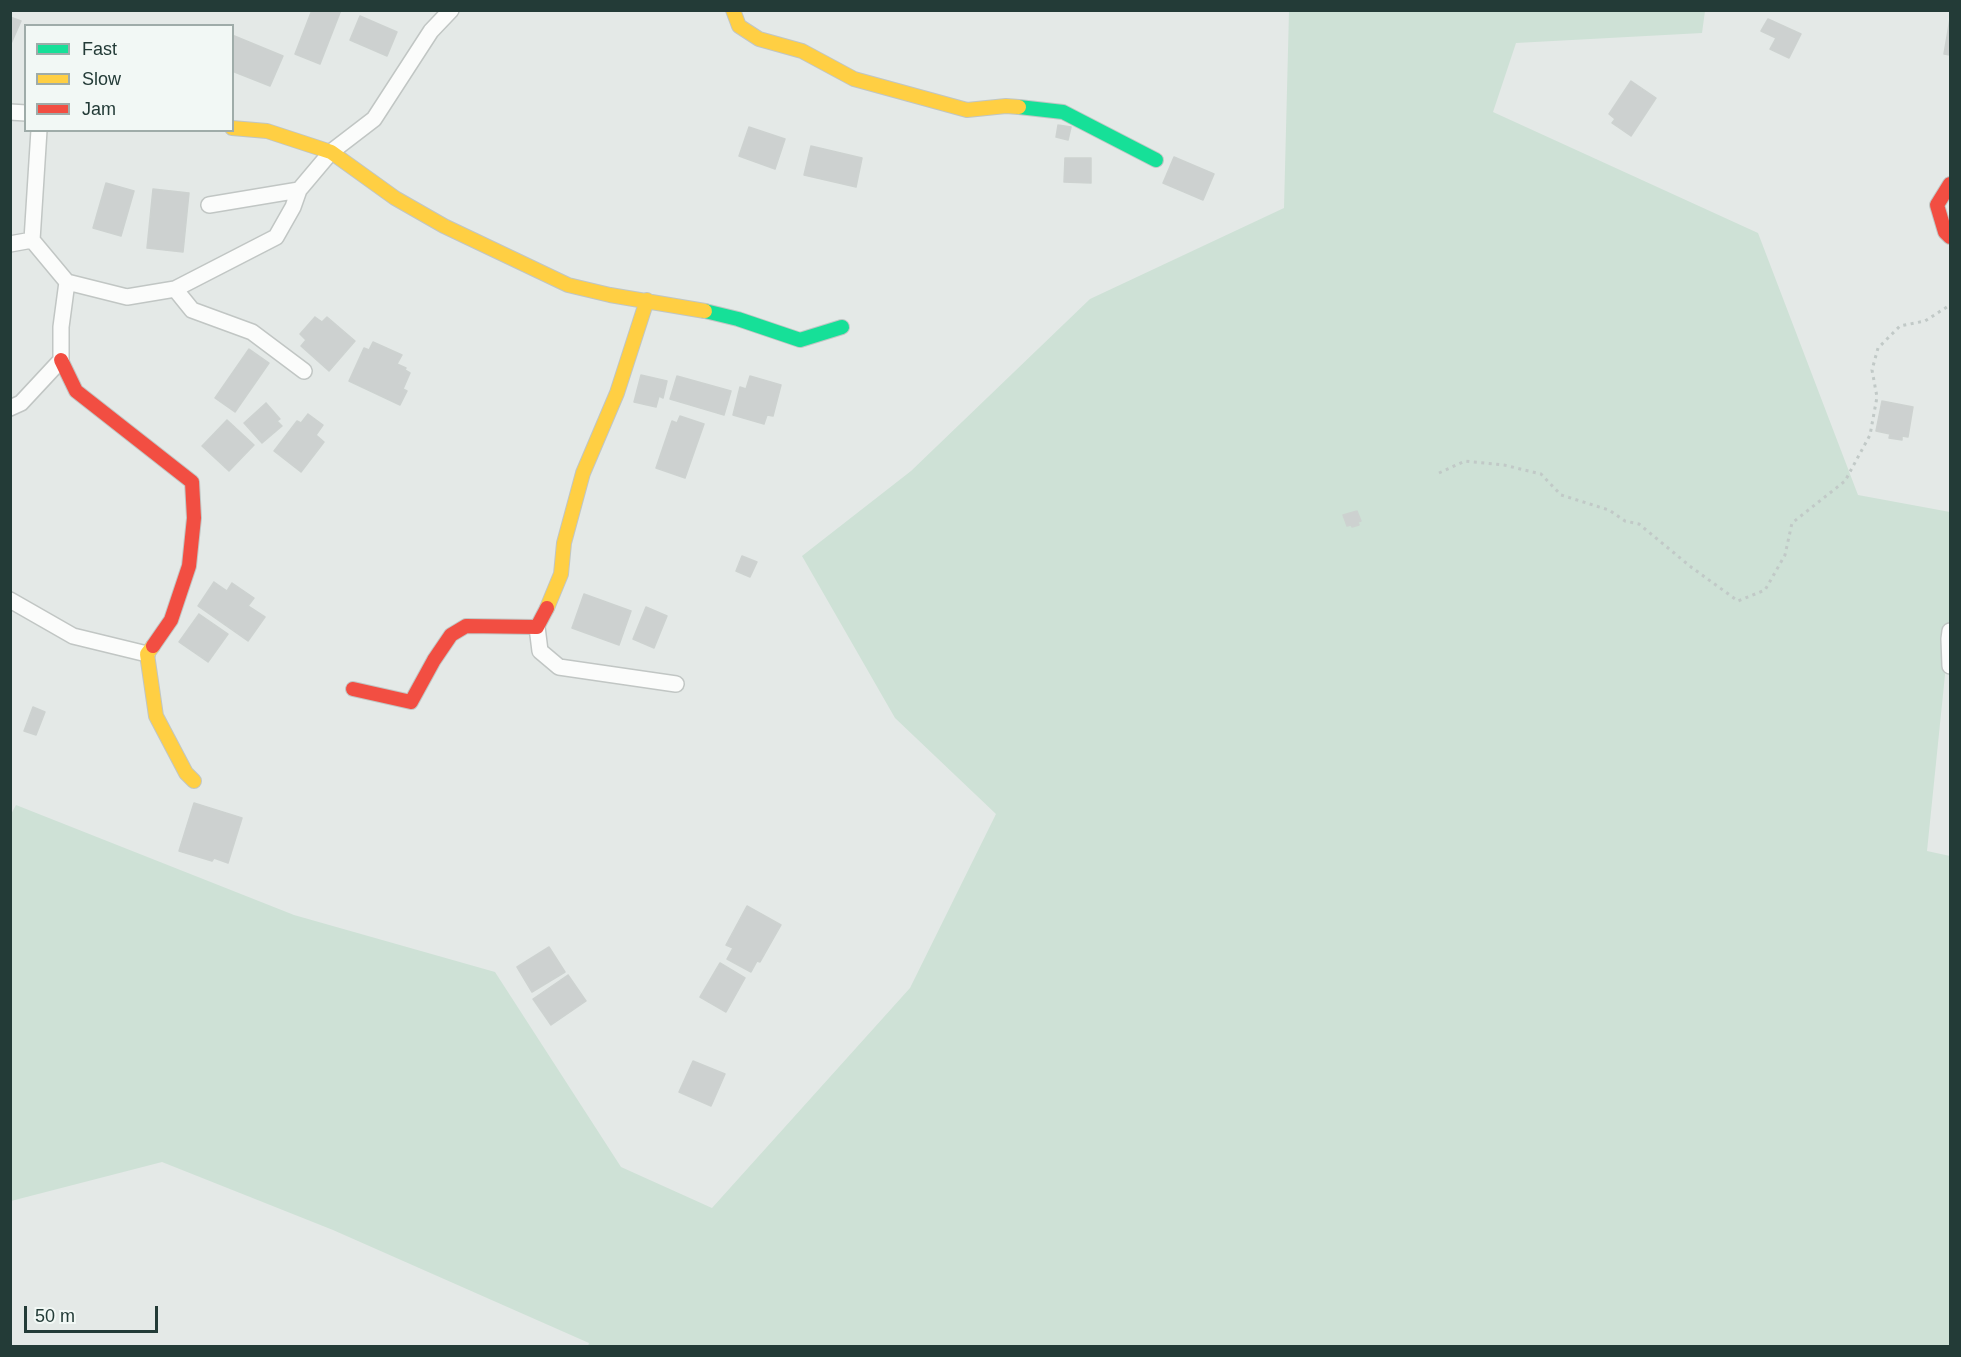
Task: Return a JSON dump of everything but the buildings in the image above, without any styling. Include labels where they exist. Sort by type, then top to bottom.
[{"type":"street","points":[[39,132],[32,240],[68,282],[127,297],[175,289],[276,237],[299,190],[331,152],[374,118],[431,31],[451,10]]},
{"type":"street","points":[[733,10],[739,26],[759,39],[802,51],[854,80],[967,110],[1006,106],[1064,111],[1156,160]]},
{"type":"street","points":[[234,128],[267,131],[331,152],[395,198],[444,226],[568,285],[610,295],[715,313],[800,340],[842,327]]},
{"type":"street","points":[[1950,184],[1937,205],[1945,232],[1950,237]]},
{"type":"street","points":[[209,205],[299,190]]},
{"type":"street","points":[[10,244],[32,240]]},
{"type":"street","points":[[68,282],[61,327],[61,360],[76,391],[192,482],[194,518],[189,566],[171,620],[147,654],[156,717],[186,773],[194,781]]},
{"type":"street","points":[[175,289],[192,310],[252,332],[304,371]]},
{"type":"street","points":[[647,300],[617,393],[583,473],[564,543],[561,574],[551,602],[537,627],[540,651],[560,667],[676,684]]},
{"type":"street","points":[[10,408],[21,403],[61,360]]},
{"type":"street","points":[[10,600],[73,636],[147,654]]},
{"type":"street","points":[[353,689],[411,702],[451,635],[466,626],[537,627]]},
{"type":"street","points":[[1950,631],[1950,666]]},
{"type":"path","points":[[1439,473],[1465,461],[1504,465],[1541,474],[1561,495],[1609,510],[1625,521],[1639,524],[1691,567],[1738,601],[1765,590],[1785,555],[1791,523],[1845,481],[1855,463],[1870,435],[1877,397],[1872,370],[1878,348],[1900,326],[1925,321],[1950,305]]},
{"type":"green space","points":[[1289,11],[1705,11],[1702,33],[1516,43],[1493,112],[1758,233],[1858,495],[1950,512],[1950,626],[1927,851],[1950,856],[1950,1346],[588,1346],[589,1343],[333,1230],[162,1162],[11,1201],[10,816],[16,805],[294,915],[495,972],[621,1167],[712,1208],[910,988],[996,814],[895,718],[802,556],[911,471],[1090,299],[1284,208]]},
{"type":"traffic: fast","points":[[1019,107],[1063,112],[1156,160]]},
{"type":"traffic: fast","points":[[705,311],[738,319],[800,340],[842,327]]},
{"type":"traffic: slow","points":[[733,10],[739,26],[759,39],[802,51],[854,79],[967,110],[1019,107]]},
{"type":"traffic: slow","points":[[234,128],[267,131],[331,152],[395,198],[444,226],[568,285],[610,295],[705,311]]},
{"type":"traffic: slow","points":[[547,608],[561,574],[564,543],[583,473],[617,393],[647,300]]},
{"type":"traffic: slow","points":[[153,646],[147,654],[156,716],[186,773],[194,781]]},
{"type":"traffic: jam","points":[[1950,184],[1937,205],[1945,232],[1950,237]]},
{"type":"traffic: jam","points":[[61,360],[76,391],[192,482],[194,518],[189,566],[171,620],[153,646]]},
{"type":"traffic: jam","points":[[353,689],[411,702],[451,635],[466,626],[537,627],[547,608]]}]
